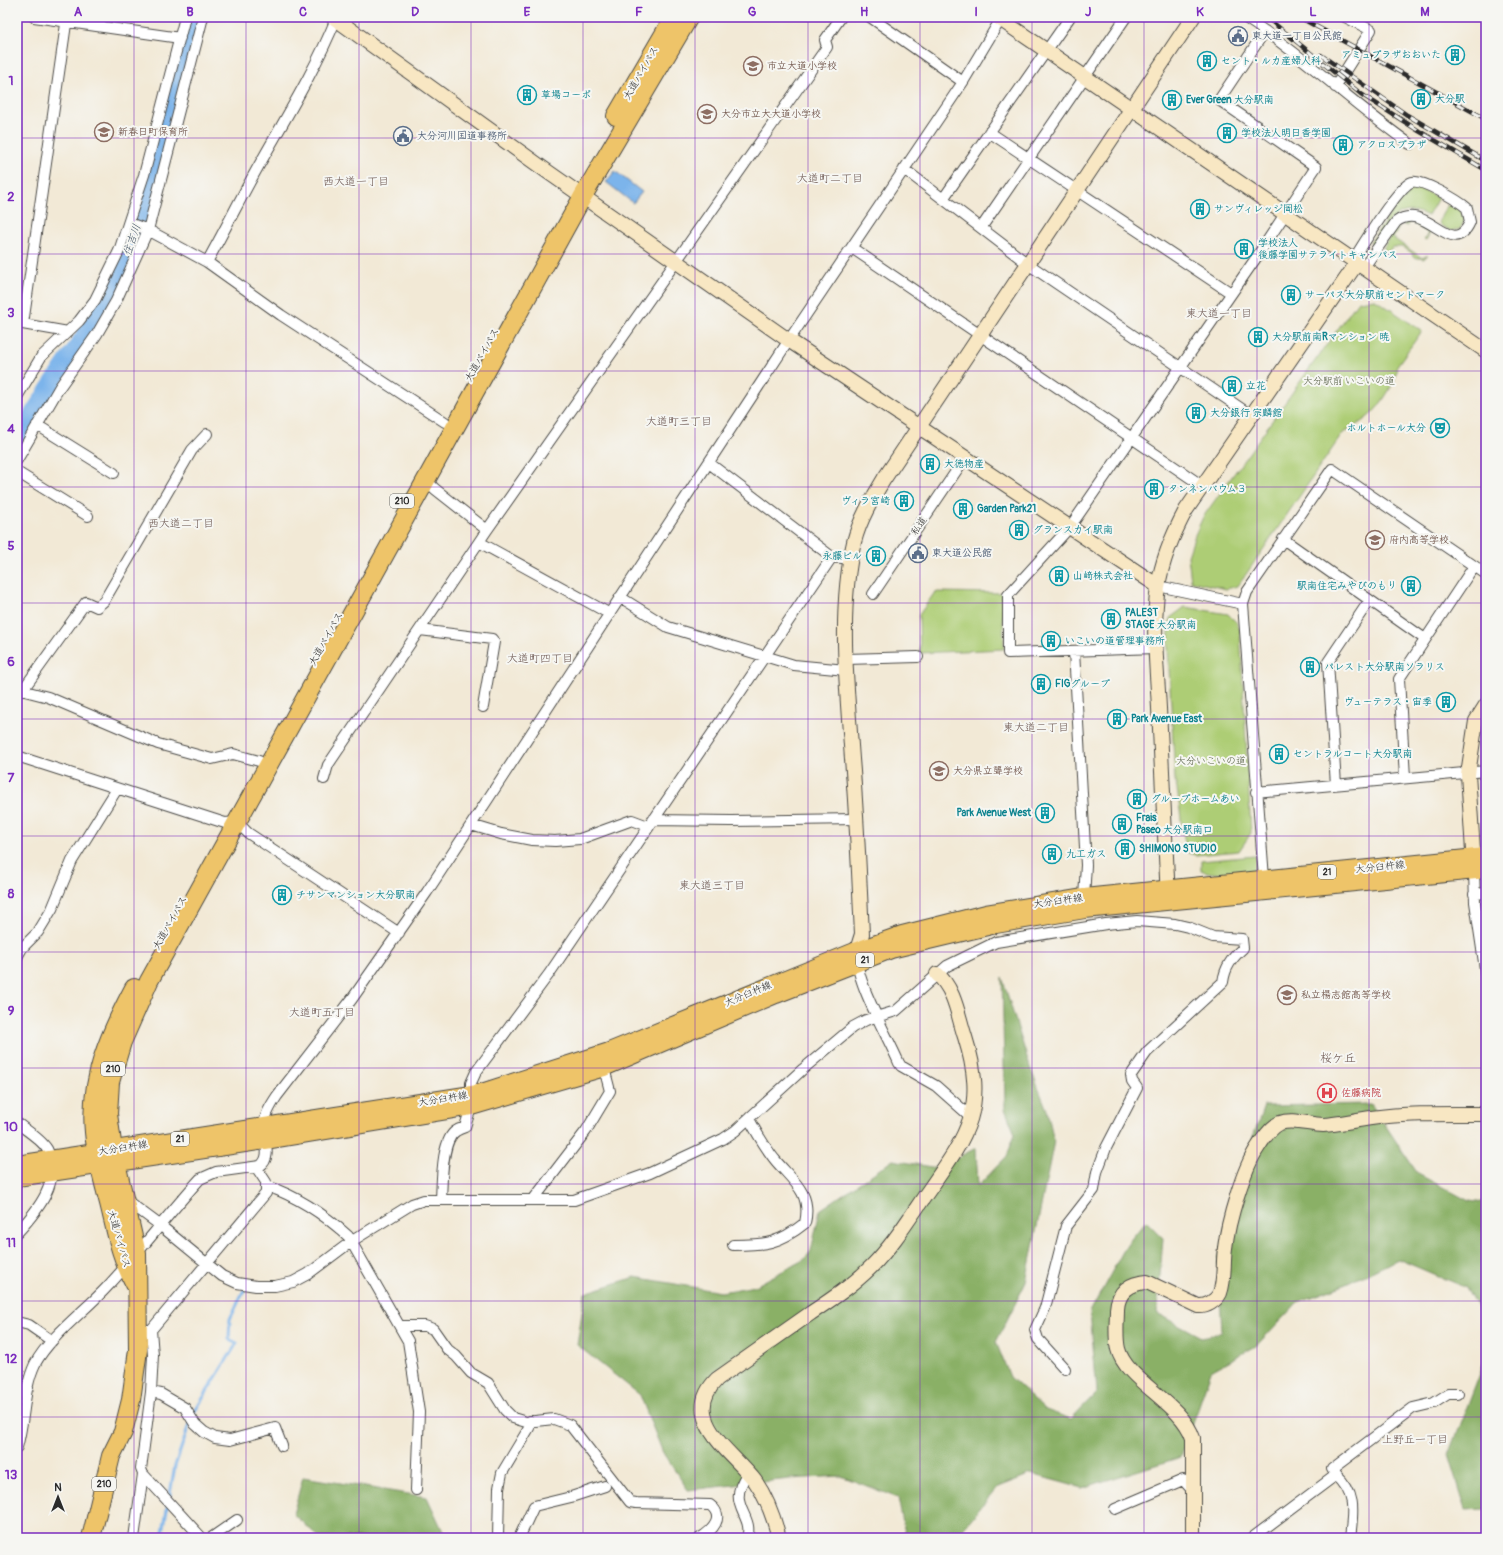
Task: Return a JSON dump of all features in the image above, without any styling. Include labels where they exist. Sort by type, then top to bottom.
[{"type":"highway","name":"大道バイパス","points":[[103,1538],[122,1458],[123,1432],[145,1330],[131,1260],[106,1157],[93,1116],[94,1095],[105,1049],[113,1029],[134,988],[231,823],[426,480],[578,193],[674,17]]},
{"type":"highway","name":"大道バイパス","points":[[231,823],[259,761],[445,422],[578,193],[689,17]]},
{"type":"highway","name":"大道バイパス","points":[[106,1157],[125,1199],[131,1260]]},
{"type":"highway","name":"大道バイパス","points":[[91,1538],[111,1456],[123,1432]]},
{"type":"main road","name":"大分臼杵線","points":[[17,1178],[51,1166],[470,1101],[604,1068],[776,995],[902,934],[966,917],[1021,906],[1084,897],[1168,895],[1480,864]]},
{"type":"main road","name":"大分臼杵線","points":[[470,1101],[609,1051],[857,957],[892,950],[931,939],[1024,919],[1085,910],[1264,878],[1480,864]]},
{"type":"main road","name":"大分臼杵線","points":[[17,1164],[51,1166]]},
{"type":"street","points":[[34,17],[66,19],[180,38]]},
{"type":"street","points":[[17,397],[41,357],[80,322],[95,300],[119,251],[130,223],[159,122],[186,17]]},
{"type":"street","points":[[17,460],[37,425],[116,301],[146,229],[203,17]]},
{"type":"street","points":[[324,779],[328,765],[479,542],[827,47],[825,40],[840,17]]},
{"type":"street","points":[[870,17],[963,82]]},
{"type":"street","points":[[943,199],[1070,17]]},
{"type":"street","points":[[981,228],[1126,17]]},
{"type":"street","points":[[972,1117],[936,1086],[901,1066],[877,1017],[857,957],[862,934],[857,819],[846,665],[846,599],[854,542],[864,512],[884,479],[1193,17]]},
{"type":"street","points":[[1244,17],[1301,57],[1373,118],[1410,144]]},
{"type":"street","points":[[1335,87],[1372,30],[1345,17]]},
{"type":"street","points":[[207,262],[326,45],[336,18],[578,193],[789,340],[1158,586],[1243,604]]},
{"type":"street","points":[[17,1447],[28,1388],[36,1363],[52,1341],[90,1305],[204,1176],[216,1172],[256,1167],[265,1161],[267,1155],[264,1134],[271,1105],[352,999],[399,933],[789,340],[963,82],[1000,18],[1046,51],[1486,351]]},
{"type":"street","points":[[66,19],[20,324],[68,332]]},
{"type":"street","points":[[1156,648],[1008,653],[1008,595],[1070,527],[1232,293],[1316,167],[1219,100],[1265,31]]},
{"type":"street","points":[[989,132],[1232,293]]},
{"type":"street","points":[[904,169],[1028,264],[1252,416]]},
{"type":"street","points":[[1168,895],[1156,648],[1158,586],[1175,532],[1201,485],[1252,416],[1358,263],[1399,192],[1412,182],[1422,182],[1467,208],[1470,222],[1465,232],[1456,236],[1445,233],[1424,218],[1417,216],[1400,218],[1358,263]]},
{"type":"street","points":[[130,223],[146,229],[207,262],[281,315],[445,422]]},
{"type":"street","points":[[852,248],[1201,485]]},
{"type":"street","points":[[37,425],[114,473]]},
{"type":"street","points":[[207,434],[192,450],[104,601],[97,607],[86,602],[19,690],[48,697],[158,744],[212,759],[233,754],[259,761]]},
{"type":"street","name":"私道","points":[[872,594],[964,458]]},
{"type":"street","points":[[708,463],[832,557],[852,559]]},
{"type":"street","points":[[1264,878],[1256,792],[1243,604],[1247,592],[1332,469],[1486,574]]},
{"type":"street","points":[[17,472],[88,516]]},
{"type":"street","points":[[426,480],[435,489],[488,530]]},
{"type":"street","points":[[1283,539],[1425,639]]},
{"type":"street","points":[[479,542],[610,614]]},
{"type":"street","points":[[441,1200],[443,1170],[448,1142],[455,1131],[465,1127],[476,1072],[549,974],[650,823],[832,557]]},
{"type":"street","points":[[1405,777],[1399,679],[1474,566]]},
{"type":"street","points":[[620,597],[668,627],[794,664],[846,665],[918,657]]},
{"type":"street","points":[[1336,785],[1328,662],[1369,601]]},
{"type":"street","points":[[420,630],[492,639],[494,642],[491,671],[484,707]]},
{"type":"street","points":[[1074,651],[1086,865],[1084,897]]},
{"type":"street","points":[[1486,705],[1476,722],[1468,774],[1480,864],[1474,894],[1486,976]]},
{"type":"street","points":[[17,756],[117,789],[231,823],[399,933]]},
{"type":"street","points":[[1256,792],[1405,777],[1468,774],[1486,771]]},
{"type":"street","points":[[17,957],[22,948],[38,932],[49,915],[72,861],[117,789]]},
{"type":"street","points":[[471,825],[501,834],[532,840],[555,841],[580,839],[632,820],[650,823],[857,819]]},
{"type":"street","points":[[1474,894],[1486,893]]},
{"type":"street","points":[[125,1199],[128,1203],[161,1226],[222,1276],[238,1282],[256,1286],[275,1286],[293,1282],[308,1274],[352,1241],[412,1204],[424,1200],[574,1200],[650,1173],[722,1139],[749,1119],[803,1069],[853,1027],[866,1020],[896,1011],[937,974],[954,962],[996,942],[1123,921],[1174,924],[1188,927],[1213,937],[1242,939],[1243,948],[1231,960],[1224,974],[1223,982],[1148,1052],[1130,1075],[1132,1081],[1138,1088],[1106,1148],[1097,1172],[1094,1190],[1066,1226],[1045,1308],[1034,1330],[1038,1340],[1065,1370]]},
{"type":"street","points":[[779,1538],[767,1503],[757,1484],[722,1446],[707,1426],[704,1414],[704,1405],[709,1390],[717,1379],[835,1296],[870,1267],[897,1237],[953,1157],[963,1140],[972,1117],[975,1090],[973,1066],[950,989],[937,974]]},
{"type":"street","points":[[533,1200],[586,1131],[610,1092],[604,1068]]},
{"type":"street","points":[[1193,1538],[1193,1438],[1188,1426],[1158,1394],[1138,1378],[1120,1356],[1117,1347],[1116,1331],[1118,1304],[1125,1290],[1138,1282],[1147,1282],[1202,1307],[1218,1297],[1222,1279],[1227,1236],[1245,1174],[1258,1148],[1273,1128],[1280,1123],[1287,1122],[1320,1125],[1371,1118],[1427,1114],[1486,1114]]},
{"type":"street","points":[[733,1245],[769,1244],[783,1238],[805,1224],[808,1211],[805,1198],[795,1180],[775,1160],[749,1119]]},
{"type":"street","points":[[17,1123],[44,1146],[51,1166],[47,1192],[39,1209],[17,1233]]},
{"type":"street","points":[[134,1538],[142,1474],[141,1464],[151,1392],[153,1355],[145,1330],[207,1264],[262,1198],[267,1186],[262,1173],[256,1167]]},
{"type":"street","points":[[267,1186],[288,1194],[336,1225],[352,1241],[408,1341],[418,1402],[416,1490]]},
{"type":"street","points":[[17,1322],[29,1325],[52,1341]]},
{"type":"street","points":[[400,1326],[431,1327],[447,1349],[456,1356],[471,1373],[486,1380],[510,1416],[517,1421],[554,1419],[570,1425],[630,1502],[710,1505],[716,1512],[717,1522],[712,1530],[700,1538]]},
{"type":"street","points":[[17,1392],[28,1388]]},
{"type":"street","points":[[151,1392],[161,1394],[185,1408],[195,1424],[204,1432],[216,1438],[230,1440],[275,1428],[282,1446]]},
{"type":"street","points":[[1350,1538],[1353,1518],[1351,1495],[1346,1484],[1332,1469],[1413,1408],[1434,1404],[1448,1394],[1458,1394]]},
{"type":"street","points":[[498,1538],[499,1488],[502,1473],[527,1432],[530,1421]]},
{"type":"street","points":[[747,1538],[748,1528],[738,1494],[740,1486],[748,1473]]},
{"type":"street","points":[[142,1474],[202,1538]]},
{"type":"street","points":[[1252,1538],[1336,1475]]},
{"type":"street","points":[[1115,1509],[1183,1480],[1193,1491]]},
{"type":"street","points":[[519,1538],[534,1506],[571,1497],[605,1486]]},
{"type":"street","points":[[211,1538],[237,1520]]},
{"type":"green space","points":[[1416,186],[1438,198],[1428,216],[1418,212],[1409,211],[1402,213],[1389,223],[1373,245],[1370,243],[1406,191]]},
{"type":"green space","points":[[1451,205],[1461,209],[1465,220],[1460,229],[1451,231],[1440,225],[1439,220],[1447,206]]},
{"type":"green space","points":[[1409,221],[1410,221],[1407,226],[1402,224]]},
{"type":"green space","points":[[1410,221],[1421,223],[1431,230],[1426,240],[1424,239],[1428,233]]},
{"type":"green space","points":[[1400,226],[1393,238],[1422,258],[1428,255],[1424,259],[1413,257],[1412,253],[1403,247],[1393,247],[1387,252],[1383,250],[1387,241]]},
{"type":"green space","name":"大分駅前 いこいの道","points":[[1375,299],[1422,331],[1396,367],[1397,371],[1393,382],[1395,380],[1384,399],[1368,417],[1343,433],[1238,586],[1226,589],[1191,581],[1188,556],[1203,517],[1358,301]]},
{"type":"green space","points":[[935,592],[1002,593],[1004,649],[920,653],[919,615]]},
{"type":"green space","name":"大分いこいの道","points":[[1185,607],[1228,614],[1237,623],[1240,630],[1251,833],[1239,851],[1195,855],[1188,853],[1185,844],[1175,780],[1168,649],[1170,618]]},
{"type":"green space","points":[[1255,856],[1257,858],[1256,868],[1246,873],[1221,874],[1201,870],[1201,861]]},
{"type":"green space","points":[[1002,977],[1030,1067],[1047,1110],[1054,1141],[1026,1282],[996,1342],[1010,1377],[1046,1410],[1071,1419],[1097,1392],[1090,1312],[1127,1244],[1146,1221],[1163,1238],[1157,1313],[1202,1337],[1222,1332],[1218,1262],[1231,1198],[1264,1106],[1371,1104],[1418,1174],[1469,1201],[1486,1203],[1486,1325],[1466,1288],[1398,1259],[1347,1284],[1298,1302],[1256,1346],[1211,1371],[1181,1457],[1082,1488],[1031,1474],[998,1487],[955,1538],[906,1538],[898,1498],[841,1476],[790,1479],[688,1490],[663,1453],[640,1395],[577,1345],[585,1293],[635,1277],[721,1292],[755,1286],[805,1259],[811,1251],[820,1210],[893,1160],[937,1168],[976,1148],[978,1186],[1007,1156],[1015,1134],[1005,1109]]},
{"type":"green space","points":[[1486,1358],[1486,1509],[1466,1510],[1449,1455]]},
{"type":"green space","points":[[303,1477],[427,1497],[446,1538],[320,1538],[293,1514]]},
{"type":"water","points":[[615,171],[642,192],[633,203],[606,182]]},
{"type":"waterway","name":"住吉川","points":[[17,440],[29,419],[97,316],[124,264],[138,228],[160,156],[195,17]]},
{"type":"waterway","points":[[192,1416],[237,1343],[229,1339],[230,1319],[245,1288]]},
{"type":"waterway","points":[[169,1499],[175,1466],[190,1422]]},
{"type":"waterway","points":[[162,1538],[168,1504]]},
{"type":"railway","points":[[1266,17],[1361,94],[1419,131],[1486,170]]},
{"type":"railway","points":[[1299,17],[1486,119]]},
{"type":"railway","points":[[1321,55],[1407,115],[1486,161]]},
{"type":"place","name":"東大道一丁目公民館","points":[[1238,36]]},
{"type":"place","name":"アミュプラザおおいた","points":[[1455,55]]},
{"type":"place","name":"セント・ルカ産婦人科","points":[[1207,61]]},
{"type":"place","name":"市立大道小学校","points":[[753,66]]},
{"type":"place","name":"草場コーポ","points":[[527,95]]},
{"type":"place","name":"大分駅","points":[[1421,99]]},
{"type":"place","name":"Ever Green 大分駅南","points":[[1172,100]]},
{"type":"place","name":"大分市立大大道小学校","points":[[707,114]]},
{"type":"place","name":"新春日町保育所","points":[[104,132]]},
{"type":"place","name":"学校法人明日香学園","points":[[1227,133]]},
{"type":"place","name":"大分河川国道事務所","points":[[403,136]]},
{"type":"place","name":"アクロスプラザ","points":[[1343,145]]},
{"type":"place","name":"サンヴィレッジ岡松","points":[[1200,209]]},
{"type":"place","name":"学校法人 後藤学園サテライトキャンパス","points":[[1244,249]]},
{"type":"place","name":"サーパス大分駅前セントマーク","points":[[1291,295]]},
{"type":"place","name":"大分駅前南Rマンション 暁","points":[[1258,337]]},
{"type":"place","name":"立花","points":[[1232,386]]},
{"type":"place","name":"大分銀行 宗麟館","points":[[1196,413]]},
{"type":"place","name":"ホルトホール大分","points":[[1440,428]]},
{"type":"place","name":"大徳物産","points":[[930,464]]},
{"type":"place","name":"タンネンバウム３","points":[[1154,489]]},
{"type":"place","name":"ヴィラ宮崎","points":[[904,501]]},
{"type":"place","name":"Garden Park21","points":[[963,509]]},
{"type":"place","name":"グランスカイ駅南","points":[[1019,530]]},
{"type":"place","name":"府内高等学校","points":[[1375,540]]},
{"type":"place","name":"東大道公民館","points":[[918,553]]},
{"type":"place","name":"永藤ビル","points":[[876,556]]},
{"type":"place","name":"山﨑株式会社","points":[[1059,576]]},
{"type":"place","name":"駅南住宅みやびのもり","points":[[1411,586]]},
{"type":"place","name":"PALEST STAGE 大分駅南","points":[[1111,619]]},
{"type":"place","name":"いこいの道管理事務所","points":[[1051,641]]},
{"type":"place","name":"パレスト大分駅南ソラリス","points":[[1310,667]]},
{"type":"place","name":"FIGグループ","points":[[1041,684]]},
{"type":"place","name":"ヴューテラス・宙季","points":[[1446,702]]},
{"type":"place","name":"Park Avenue East","points":[[1117,719]]},
{"type":"place","name":"セントラルコート大分駅南","points":[[1279,754]]},
{"type":"place","name":"大分県立聾学校","points":[[939,771]]},
{"type":"place","name":"グループホームあい","points":[[1137,799]]},
{"type":"place","name":"Park Avenue West","points":[[1045,813]]},
{"type":"place","name":"Frais Paseo 大分駅南口","points":[[1122,824]]},
{"type":"place","name":"SHIMONO STUDIO","points":[[1125,849]]},
{"type":"place","name":"九工ガス","points":[[1052,854]]},
{"type":"place","name":"チサンマンション大分駅南","points":[[282,895]]},
{"type":"place","name":"私立楊志館高等学校","points":[[1287,995]]},
{"type":"place","name":"佐藤病院","points":[[1327,1093]]},
{"type":"district","name":"大道町二丁目","points":[[830,178]]},
{"type":"district","name":"西大道一丁目","points":[[356,181]]},
{"type":"district","name":"東大道一丁目","points":[[1219,313]]},
{"type":"district","name":"大道町三丁目","points":[[679,421]]},
{"type":"district","name":"西大道二丁目","points":[[181,523]]},
{"type":"district","name":"大道町四丁目","points":[[540,658]]},
{"type":"district","name":"東大道二丁目","points":[[1036,727]]},
{"type":"district","name":"東大道三丁目","points":[[712,885]]},
{"type":"district","name":"大道町五丁目","points":[[322,1012]]},
{"type":"district","name":"桜ケ丘","points":[[1338,1058]]},
{"type":"district","name":"上野丘一丁目","points":[[1415,1439]]}]
